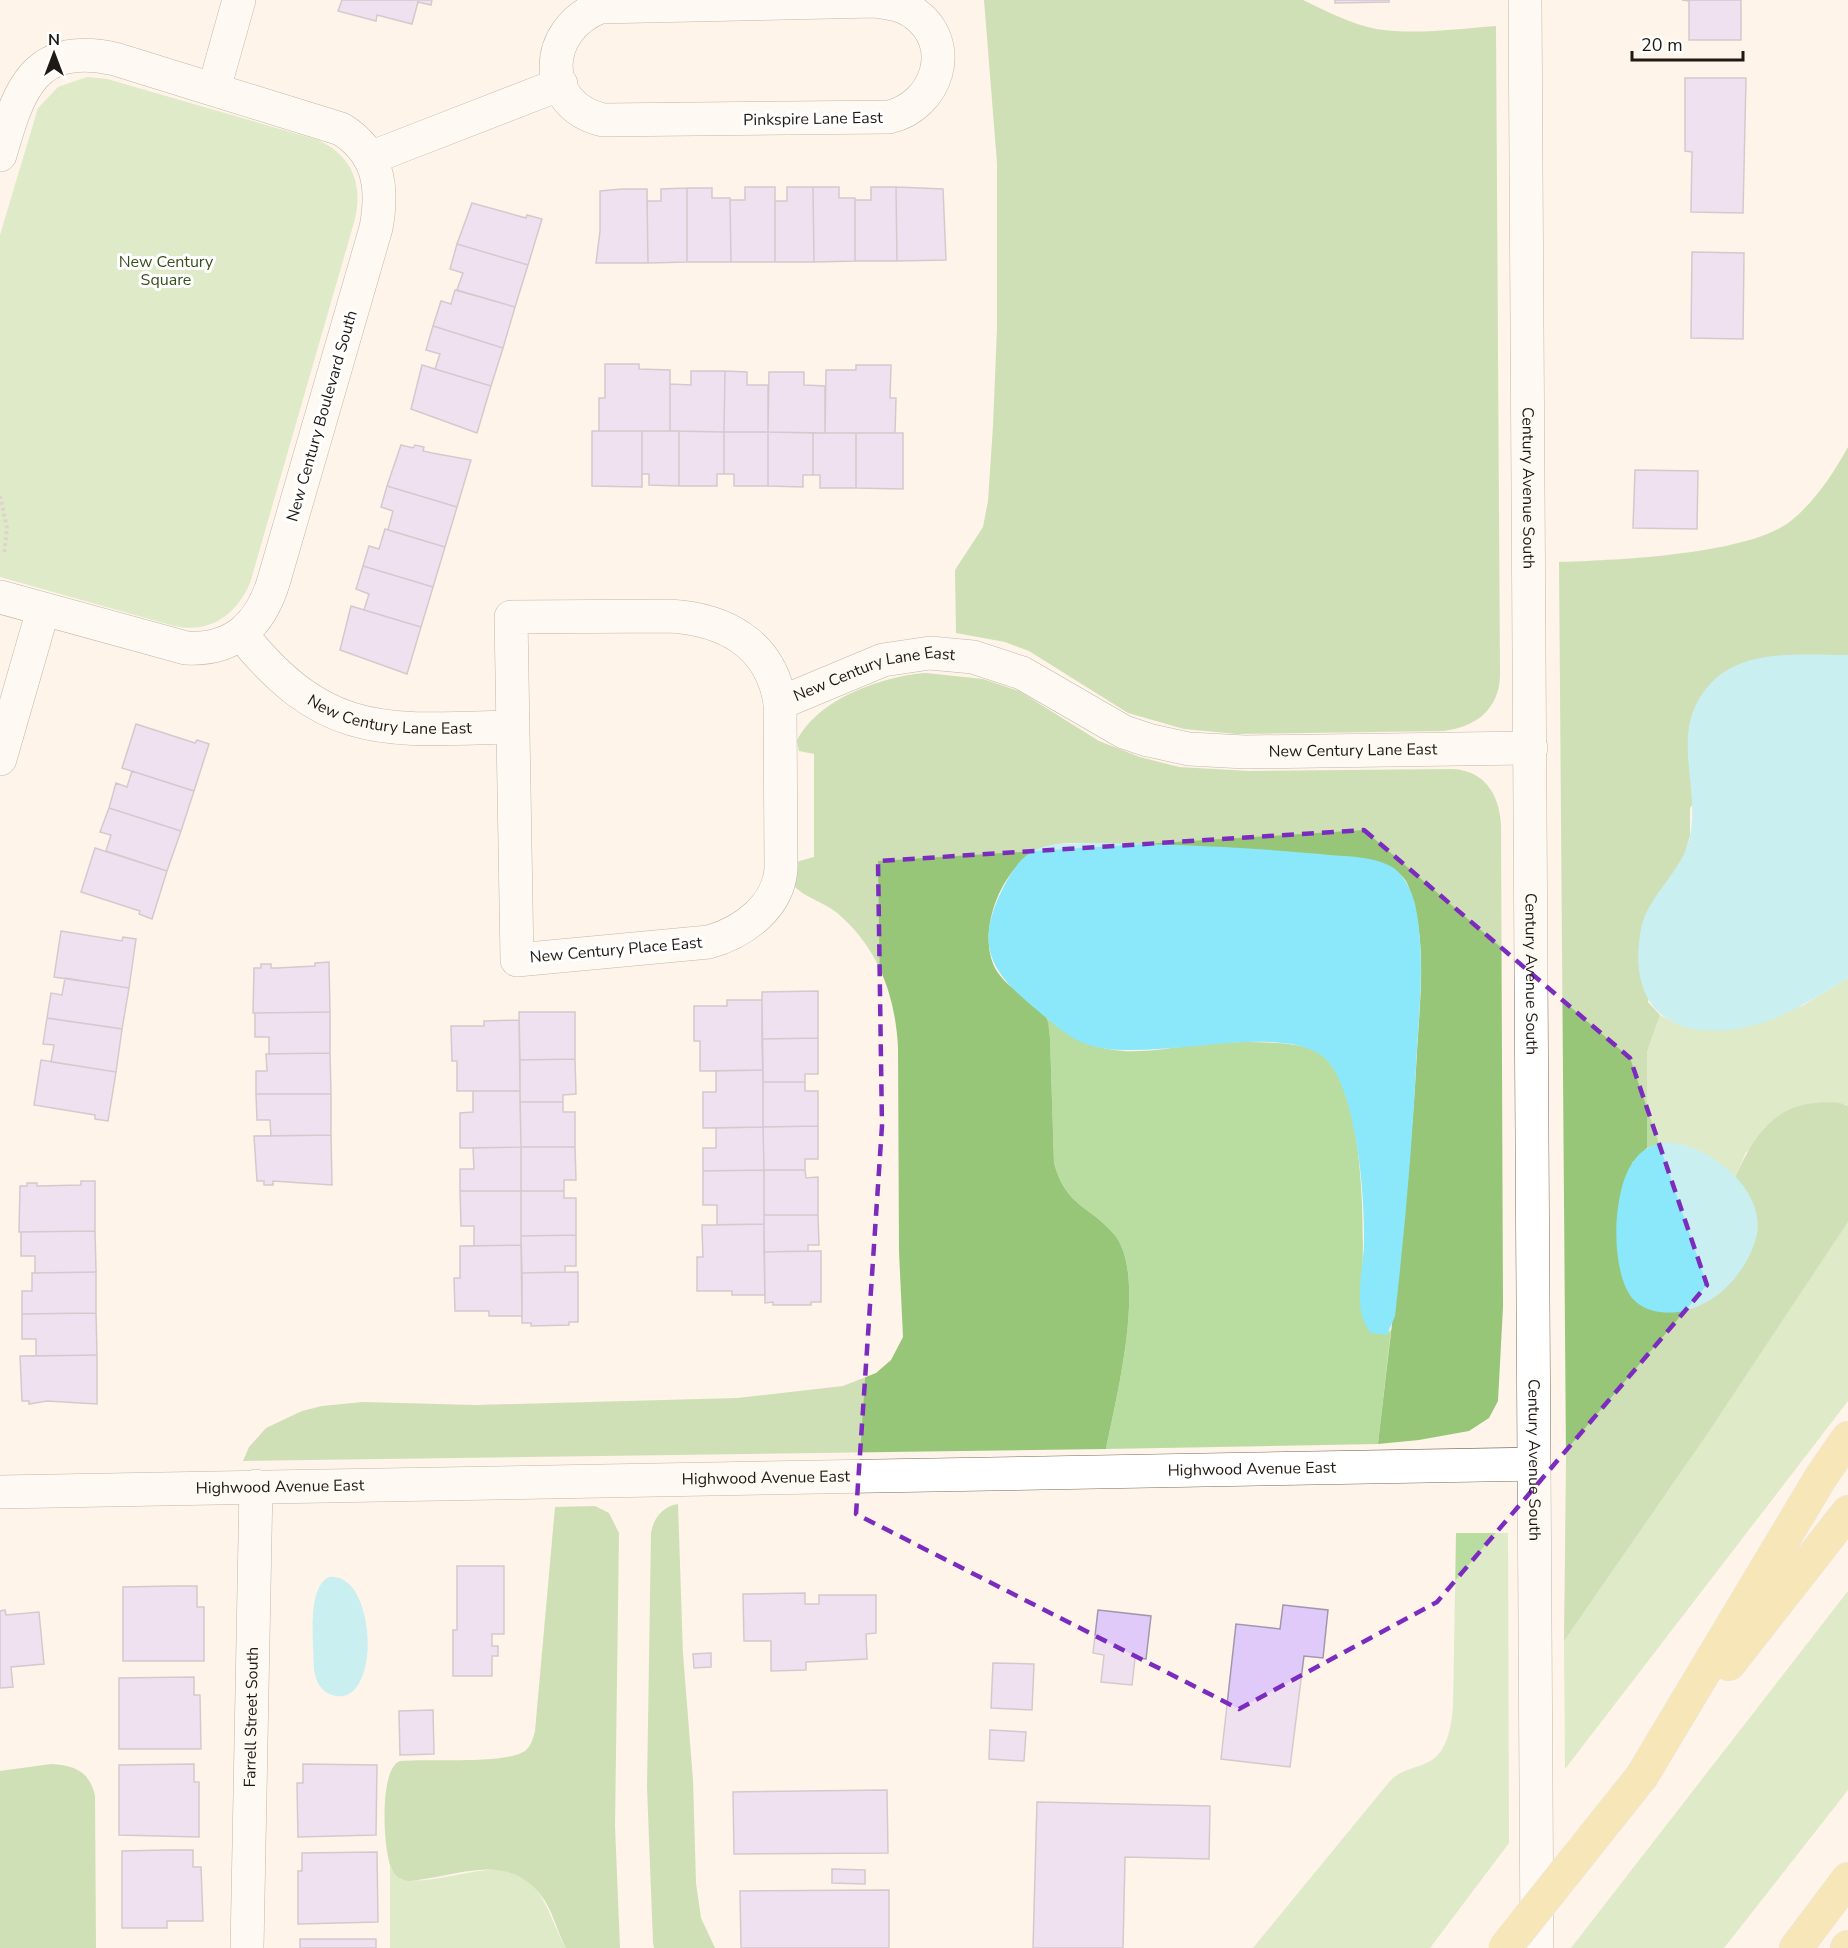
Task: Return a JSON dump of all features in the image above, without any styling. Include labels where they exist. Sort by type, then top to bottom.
[{"type":"highway","points":[[1641,1776],[1821,1477],[1848,1438]]},
{"type":"highway","points":[[1505,1948],[1848,1512]]},
{"type":"highway","points":[[1796,1948],[1848,1879]]},
{"type":"street","points":[[214,89],[239,0]]},
{"type":"street","name":"Century Avenue South","points":[[1526,0],[1537,1948]]},
{"type":"street","name":"Pinkspire Lane East","points":[[891,3],[903,7],[924,22],[936,45],[938,58],[931,88],[918,104],[899,115],[873,119],[614,121],[584,113],[568,99],[561,84],[556,65],[558,51],[568,28],[588,11],[613,5],[891,3]]},
{"type":"street","name":"New Century Boulevard South","points":[[0,155],[14,108],[26,82],[41,68],[58,59],[75,55],[104,56],[341,129],[358,140],[370,158],[378,188],[375,228],[271,593],[261,613],[242,635],[217,646],[186,648],[0,597]]},
{"type":"street","points":[[370,158],[561,84]]},
{"type":"street","points":[[0,759],[43,610]]},
{"type":"street","name":"New Century Lane East","points":[[242,635],[287,685],[323,709],[348,719],[384,727],[420,729],[512,727],[510,617],[669,616],[709,621],[738,634],[753,648],[771,676],[780,703],[883,660],[930,653],[981,659],[1022,673],[1124,732],[1189,749],[1245,752],[1531,748]]},
{"type":"street","name":"New Century Place East","points":[[512,727],[518,960],[573,956],[709,942],[740,929],[765,908],[776,893],[780,878],[780,703]]},
{"type":"street","name":"Highwood Avenue East","points":[[0,1492],[1533,1464]]},
{"type":"street","name":"Farrell Street South","points":[[247,1948],[256,1486]]},
{"type":"path","points":[[0,496],[7,528],[4,555]]},
{"type":"highlighted area","points":[[1364,830],[1630,1058],[1707,1285],[1437,1602],[1239,1709],[856,1514],[882,1126],[878,861]]},
{"type":"green space","points":[[984,0],[1303,0],[1348,21],[1376,29],[1421,31],[1496,26],[1500,676],[1495,698],[1490,707],[1476,721],[1444,731],[1237,734],[1184,729],[1128,713],[1029,651],[1005,642],[956,633],[955,570],[983,527],[988,501],[993,426],[997,328],[997,163]]},
{"type":"green space","name":"New Century Square","points":[[87,77],[107,79],[318,140],[339,154],[347,163],[356,182],[355,219],[250,583],[229,613],[220,620],[199,627],[174,626],[0,577],[0,235],[38,108],[58,87]]},
{"type":"green space","points":[[1848,447],[1848,655],[1795,655],[1690,808],[1690,836],[1684,856],[1665,885],[1648,1002],[1660,1015],[1647,1052],[1647,1148],[1632,1163],[1744,1187],[1735,1178],[1756,1139],[1775,1118],[1801,1106],[1824,1102],[1841,1103],[1848,1106],[1848,1222],[1706,1436],[1564,1641],[1566,1459],[1559,562],[1613,560],[1681,553],[1746,541],[1772,532],[1792,520],[1809,504],[1830,477]]},
{"type":"green space","points":[[926,673],[983,679],[1019,691],[1099,741],[1140,757],[1179,767],[1249,771],[1453,769],[1473,774],[1488,786],[1497,803],[1501,824],[1503,1307],[1498,1401],[1489,1418],[1469,1431],[1419,1440],[1378,1444],[1406,1200],[1421,989],[1418,925],[1406,881],[1396,871],[1381,863],[1071,843],[1048,846],[1033,853],[1019,864],[1007,879],[992,915],[989,934],[990,952],[1000,976],[1037,1008],[1048,1021],[1054,1163],[1059,1177],[1072,1197],[1114,1234],[1124,1253],[1129,1307],[1122,1369],[1106,1449],[243,1461],[249,1447],[266,1428],[302,1411],[322,1406],[363,1402],[476,1405],[737,1398],[843,1386],[876,1373],[891,1360],[903,1337],[899,1252],[896,1027],[893,1008],[882,973],[863,940],[836,912],[793,885],[796,862],[814,857],[814,754],[799,751],[797,741],[820,713],[853,692],[891,679]]},
{"type":"green space","points":[[1848,978],[1848,1106],[1845,1104],[1746,1152],[1735,1178],[1716,1162],[1684,1145],[1660,1144],[1647,1148],[1647,1052],[1660,1015],[1675,1023],[1802,1006]]},
{"type":"green space","points":[[1047,1018],[1065,1031],[1099,1047],[1133,1051],[1220,1043],[1275,1043],[1318,1052],[1335,1070],[1347,1098],[1355,1133],[1360,1172],[1363,1250],[1361,1309],[1389,1332],[1391,1329],[1378,1444],[1106,1449],[1127,1338],[1128,1278],[1124,1253],[1114,1234],[1065,1189],[1054,1163],[1050,1037]]},
{"type":"green space","points":[[1848,1222],[1848,1401],[1565,1769],[1564,1641],[1706,1436]]},
{"type":"green space","points":[[678,1504],[683,1654],[693,1780],[696,1883],[701,1918],[715,1948],[654,1948],[653,1943],[647,1787],[651,1533],[660,1514],[668,1507]]},
{"type":"green space","points":[[595,1506],[609,1513],[619,1533],[615,1826],[620,1948],[566,1948],[545,1901],[531,1885],[516,1875],[500,1870],[483,1870],[408,1881],[398,1877],[392,1870],[386,1844],[386,1793],[393,1767],[400,1761],[484,1760],[515,1755],[529,1747],[535,1731],[555,1507]]},
{"type":"green space","points":[[1456,1533],[1508,1533],[1509,1843],[1430,1948],[1253,1948],[1390,1781],[1402,1772],[1432,1760],[1443,1748],[1449,1733],[1453,1707]]},
{"type":"green space","points":[[1848,1591],[1848,1790],[1724,1948],[1571,1948]]},
{"type":"green space","points":[[51,1764],[67,1766],[80,1771],[89,1781],[95,1796],[96,1948],[0,1948],[0,1771]]},
{"type":"green space","points":[[390,1865],[399,1876],[413,1880],[429,1880],[487,1870],[505,1870],[520,1875],[536,1890],[548,1908],[566,1948],[390,1948]]},
{"type":"water","points":[[1848,655],[1848,978],[1794,1010],[1759,1024],[1731,1030],[1705,1031],[1683,1026],[1665,1017],[1651,1003],[1642,983],[1638,959],[1641,929],[1645,916],[1657,894],[1680,862],[1690,837],[1692,796],[1688,737],[1691,717],[1699,699],[1713,681],[1727,670],[1742,663],[1777,656]]},
{"type":"water","points":[[1094,843],[1179,845],[1359,857],[1387,864],[1399,872],[1405,880],[1414,899],[1418,922],[1421,958],[1420,995],[1411,1149],[1402,1249],[1395,1316],[1387,1335],[1371,1333],[1361,1313],[1364,1222],[1358,1150],[1347,1102],[1340,1081],[1331,1065],[1312,1050],[1284,1043],[1251,1042],[1140,1050],[1107,1049],[1081,1042],[1057,1027],[1021,996],[998,969],[991,956],[990,925],[1004,886],[1014,869],[1028,854],[1046,846]]},
{"type":"water","points":[[1662,1142],[1679,1144],[1715,1159],[1744,1186],[1753,1202],[1757,1220],[1756,1238],[1751,1253],[1743,1268],[1732,1281],[1707,1302],[1692,1309],[1676,1312],[1652,1311],[1641,1306],[1632,1298],[1620,1269],[1617,1250],[1618,1210],[1626,1175],[1639,1155],[1649,1147]]},
{"type":"water","points":[[329,1577],[345,1581],[357,1595],[365,1616],[368,1640],[366,1663],[360,1682],[348,1694],[332,1695],[324,1691],[317,1682],[314,1670],[314,1605],[322,1583]]},
{"type":"building","points":[[342,0],[432,0],[431,5],[418,2],[412,24],[377,15],[376,21],[338,11]]},
{"type":"building","points":[[1335,0],[1389,0],[1389,2],[1335,3]]},
{"type":"building","points":[[1682,0],[1741,0],[1741,40],[1689,40],[1689,1]]},
{"type":"building","points":[[1685,78],[1746,78],[1743,213],[1691,212],[1692,152],[1685,151]]},
{"type":"building","points":[[745,187],[775,187],[775,262],[731,262],[730,200],[745,200]]},
{"type":"building","points":[[787,187],[813,187],[814,262],[775,262],[775,201],[787,201]]},
{"type":"building","points":[[813,187],[839,187],[839,198],[855,198],[855,261],[814,262]]},
{"type":"building","points":[[871,187],[896,187],[897,261],[855,261],[855,200],[871,200]]},
{"type":"building","points":[[896,187],[943,189],[946,260],[897,261]]},
{"type":"building","points":[[687,188],[687,262],[648,263],[647,201],[661,201],[661,189]]},
{"type":"building","points":[[687,188],[712,188],[712,198],[730,198],[731,262],[687,262]]},
{"type":"building","points":[[647,189],[648,263],[596,263],[600,231],[600,191]]},
{"type":"building","points":[[472,203],[526,218],[527,215],[542,219],[528,265],[457,244]]},
{"type":"building","points":[[457,244],[528,265],[515,307],[457,290],[463,273],[450,269]]},
{"type":"building","points":[[1692,252],[1744,253],[1743,339],[1691,338]]},
{"type":"building","points":[[455,290],[515,307],[503,348],[433,326],[441,301],[451,304]]},
{"type":"building","points":[[433,326],[503,348],[491,386],[435,369],[440,354],[426,350]]},
{"type":"building","points":[[605,364],[639,364],[639,369],[670,370],[670,431],[599,431],[599,398],[605,398]]},
{"type":"building","points":[[422,365],[491,386],[477,433],[411,409]]},
{"type":"building","points":[[856,365],[891,365],[890,398],[896,398],[895,433],[825,433],[826,370],[856,370]]},
{"type":"building","points":[[691,371],[725,371],[724,432],[670,431],[670,384],[691,385]]},
{"type":"building","points":[[725,371],[747,372],[747,385],[768,385],[768,432],[724,432]]},
{"type":"building","points":[[769,372],[804,372],[804,385],[825,386],[825,433],[768,432]]},
{"type":"building","points":[[592,431],[642,431],[642,487],[592,486]]},
{"type":"building","points":[[642,431],[679,431],[679,486],[649,485],[649,474],[642,474]]},
{"type":"building","points":[[679,431],[724,432],[724,474],[717,474],[717,486],[679,486]]},
{"type":"building","points":[[724,432],[768,432],[768,486],[734,486],[734,474],[724,474]]},
{"type":"building","points":[[768,432],[813,433],[813,475],[803,475],[803,487],[768,486]]},
{"type":"building","points":[[813,433],[856,433],[856,488],[820,488],[820,475],[813,475]]},
{"type":"building","points":[[856,433],[903,433],[903,489],[856,488]]},
{"type":"building","points":[[401,445],[413,448],[415,445],[424,447],[423,451],[471,460],[457,507],[387,486]]},
{"type":"building","points":[[1635,470],[1698,471],[1697,529],[1633,528]]},
{"type":"building","points":[[387,486],[457,507],[445,547],[388,530],[393,511],[381,507]]},
{"type":"building","points":[[385,529],[445,547],[433,587],[363,566],[369,546],[379,549]]},
{"type":"building","points":[[363,566],[433,587],[421,627],[364,610],[369,594],[356,589]]},
{"type":"building","points":[[351,606],[421,627],[407,674],[340,650]]},
{"type":"building","points":[[136,724],[195,743],[197,740],[209,744],[194,791],[122,768]]},
{"type":"building","points":[[132,771],[194,791],[181,831],[109,808],[116,783],[127,787]]},
{"type":"building","points":[[109,808],[181,831],[167,871],[106,851],[111,835],[100,832]]},
{"type":"building","points":[[95,848],[167,871],[152,919],[139,914],[140,911],[81,892]]},
{"type":"building","points":[[61,931],[122,941],[123,937],[136,939],[129,988],[54,977]]},
{"type":"building","points":[[329,962],[330,1012],[253,1013],[254,968],[261,968],[261,964],[271,964],[271,968],[277,968],[315,966],[315,963]]},
{"type":"building","points":[[65,978],[129,988],[122,1029],[47,1018],[51,993],[62,995]]},
{"type":"building","points":[[818,991],[818,1038],[762,1039],[762,992]]},
{"type":"building","points":[[727,1000],[762,1000],[763,1070],[700,1071],[700,1041],[694,1041],[694,1006],[727,1006]]},
{"type":"building","points":[[330,1012],[330,1053],[269,1054],[269,1037],[255,1037],[255,1013]]},
{"type":"building","points":[[519,1012],[575,1012],[575,1059],[520,1060]]},
{"type":"building","points":[[47,1018],[122,1029],[116,1072],[51,1062],[54,1045],[43,1044]]},
{"type":"building","points":[[519,1020],[520,1091],[457,1091],[457,1061],[452,1061],[451,1026],[484,1026],[484,1021]]},
{"type":"building","points":[[818,1038],[818,1074],[805,1074],[805,1082],[763,1082],[762,1039]]},
{"type":"building","points":[[330,1053],[331,1094],[256,1094],[256,1071],[267,1071],[266,1054]]},
{"type":"building","points":[[575,1059],[576,1094],[563,1095],[563,1102],[520,1102],[520,1060]]},
{"type":"building","points":[[41,1060],[116,1072],[108,1121],[95,1119],[95,1115],[34,1105]]},
{"type":"building","points":[[763,1070],[763,1127],[703,1128],[703,1092],[716,1092],[716,1071]]},
{"type":"building","points":[[763,1082],[805,1082],[805,1091],[818,1091],[818,1126],[763,1127]]},
{"type":"building","points":[[473,1091],[520,1091],[521,1147],[460,1148],[460,1113],[473,1112]]},
{"type":"building","points":[[256,1094],[331,1094],[331,1135],[271,1136],[270,1120],[257,1120]]},
{"type":"building","points":[[520,1102],[563,1102],[563,1112],[575,1112],[575,1147],[521,1147]]},
{"type":"building","points":[[818,1126],[818,1159],[805,1159],[805,1170],[764,1170],[763,1127]]},
{"type":"building","points":[[763,1127],[764,1170],[703,1171],[703,1148],[716,1148],[716,1128]]},
{"type":"building","points":[[331,1135],[332,1185],[273,1181],[273,1185],[264,1185],[264,1181],[257,1181],[254,1136]]},
{"type":"building","points":[[521,1147],[521,1191],[460,1191],[460,1169],[474,1169],[473,1148]]},
{"type":"building","points":[[521,1147],[575,1147],[576,1180],[564,1180],[564,1191],[521,1191]]},
{"type":"building","points":[[764,1170],[764,1224],[717,1225],[717,1205],[703,1205],[703,1171]]},
{"type":"building","points":[[764,1170],[805,1170],[806,1178],[818,1177],[818,1215],[764,1215]]},
{"type":"building","points":[[81,1181],[95,1181],[95,1231],[19,1232],[20,1186],[27,1186],[27,1183],[37,1183],[37,1186],[81,1185]]},
{"type":"building","points":[[460,1191],[521,1191],[521,1245],[474,1246],[474,1226],[461,1226]]},
{"type":"building","points":[[521,1191],[564,1191],[564,1198],[576,1198],[576,1235],[521,1236]]},
{"type":"building","points":[[764,1215],[818,1215],[819,1245],[808,1245],[808,1251],[764,1252]]},
{"type":"building","points":[[764,1224],[765,1295],[732,1295],[732,1291],[697,1291],[697,1257],[703,1257],[702,1225]]},
{"type":"building","points":[[95,1231],[96,1272],[35,1273],[35,1256],[21,1256],[21,1232]]},
{"type":"building","points":[[576,1235],[576,1266],[565,1266],[565,1272],[522,1273],[521,1236]]},
{"type":"building","points":[[521,1245],[522,1316],[489,1316],[489,1311],[455,1311],[454,1278],[460,1278],[460,1246]]},
{"type":"building","points":[[821,1251],[821,1302],[811,1302],[811,1305],[765,1303],[764,1252]]},
{"type":"building","points":[[96,1272],[96,1313],[22,1314],[22,1291],[32,1291],[32,1273]]},
{"type":"building","points":[[578,1272],[578,1322],[569,1322],[569,1325],[531,1326],[531,1323],[522,1323],[522,1273]]},
{"type":"building","points":[[96,1313],[97,1355],[36,1356],[36,1339],[22,1339],[22,1314]]},
{"type":"building","points":[[97,1355],[97,1404],[47,1401],[29,1404],[29,1401],[22,1401],[20,1356]]},
{"type":"building","points":[[457,1566],[504,1566],[504,1634],[492,1634],[492,1646],[498,1646],[498,1656],[492,1656],[492,1676],[453,1676],[453,1630],[457,1630]]},
{"type":"building","points":[[197,1586],[197,1607],[204,1607],[204,1661],[123,1661],[123,1587]]},
{"type":"building","points":[[805,1593],[805,1604],[819,1604],[819,1595],[876,1595],[876,1633],[866,1634],[867,1659],[806,1662],[806,1670],[771,1671],[771,1641],[744,1641],[743,1594]]},
{"type":"building","points":[[1283,1605],[1328,1610],[1323,1658],[1304,1656],[1290,1767],[1221,1759],[1236,1624],[1280,1629]]},
{"type":"building","points":[[5,1610],[6,1615],[39,1612],[44,1664],[11,1667],[13,1687],[0,1688],[0,1611]]},
{"type":"building","points":[[1098,1610],[1151,1616],[1146,1659],[1135,1658],[1132,1685],[1101,1682],[1104,1655],[1093,1653]]},
{"type":"building","points":[[711,1653],[711,1667],[694,1668],[693,1654]]},
{"type":"building","points":[[993,1663],[1034,1664],[1032,1710],[991,1708]]},
{"type":"building","points":[[194,1677],[194,1695],[200,1695],[201,1749],[119,1749],[119,1678]]},
{"type":"building","points":[[433,1710],[434,1754],[400,1755],[399,1711]]},
{"type":"building","points":[[990,1730],[1026,1732],[1024,1761],[989,1759]]},
{"type":"building","points":[[194,1764],[194,1782],[199,1782],[199,1837],[119,1835],[119,1765]]},
{"type":"building","points":[[303,1764],[377,1765],[376,1835],[298,1837],[297,1783],[303,1783]]},
{"type":"building","points":[[887,1790],[888,1853],[734,1854],[733,1792]]},
{"type":"building","points":[[1037,1802],[1210,1806],[1209,1859],[1125,1857],[1123,1948],[1033,1948]]},
{"type":"building","points":[[193,1850],[193,1867],[201,1867],[203,1921],[167,1921],[167,1928],[122,1928],[122,1851]]},
{"type":"building","points":[[377,1852],[378,1922],[298,1924],[298,1871],[302,1871],[302,1853]]},
{"type":"building","points":[[832,1869],[865,1870],[865,1884],[832,1883]]},
{"type":"building","points":[[889,1890],[889,1948],[741,1948],[740,1891]]},
{"type":"building","points":[[300,1939],[376,1939],[376,1948],[300,1948]]}]
